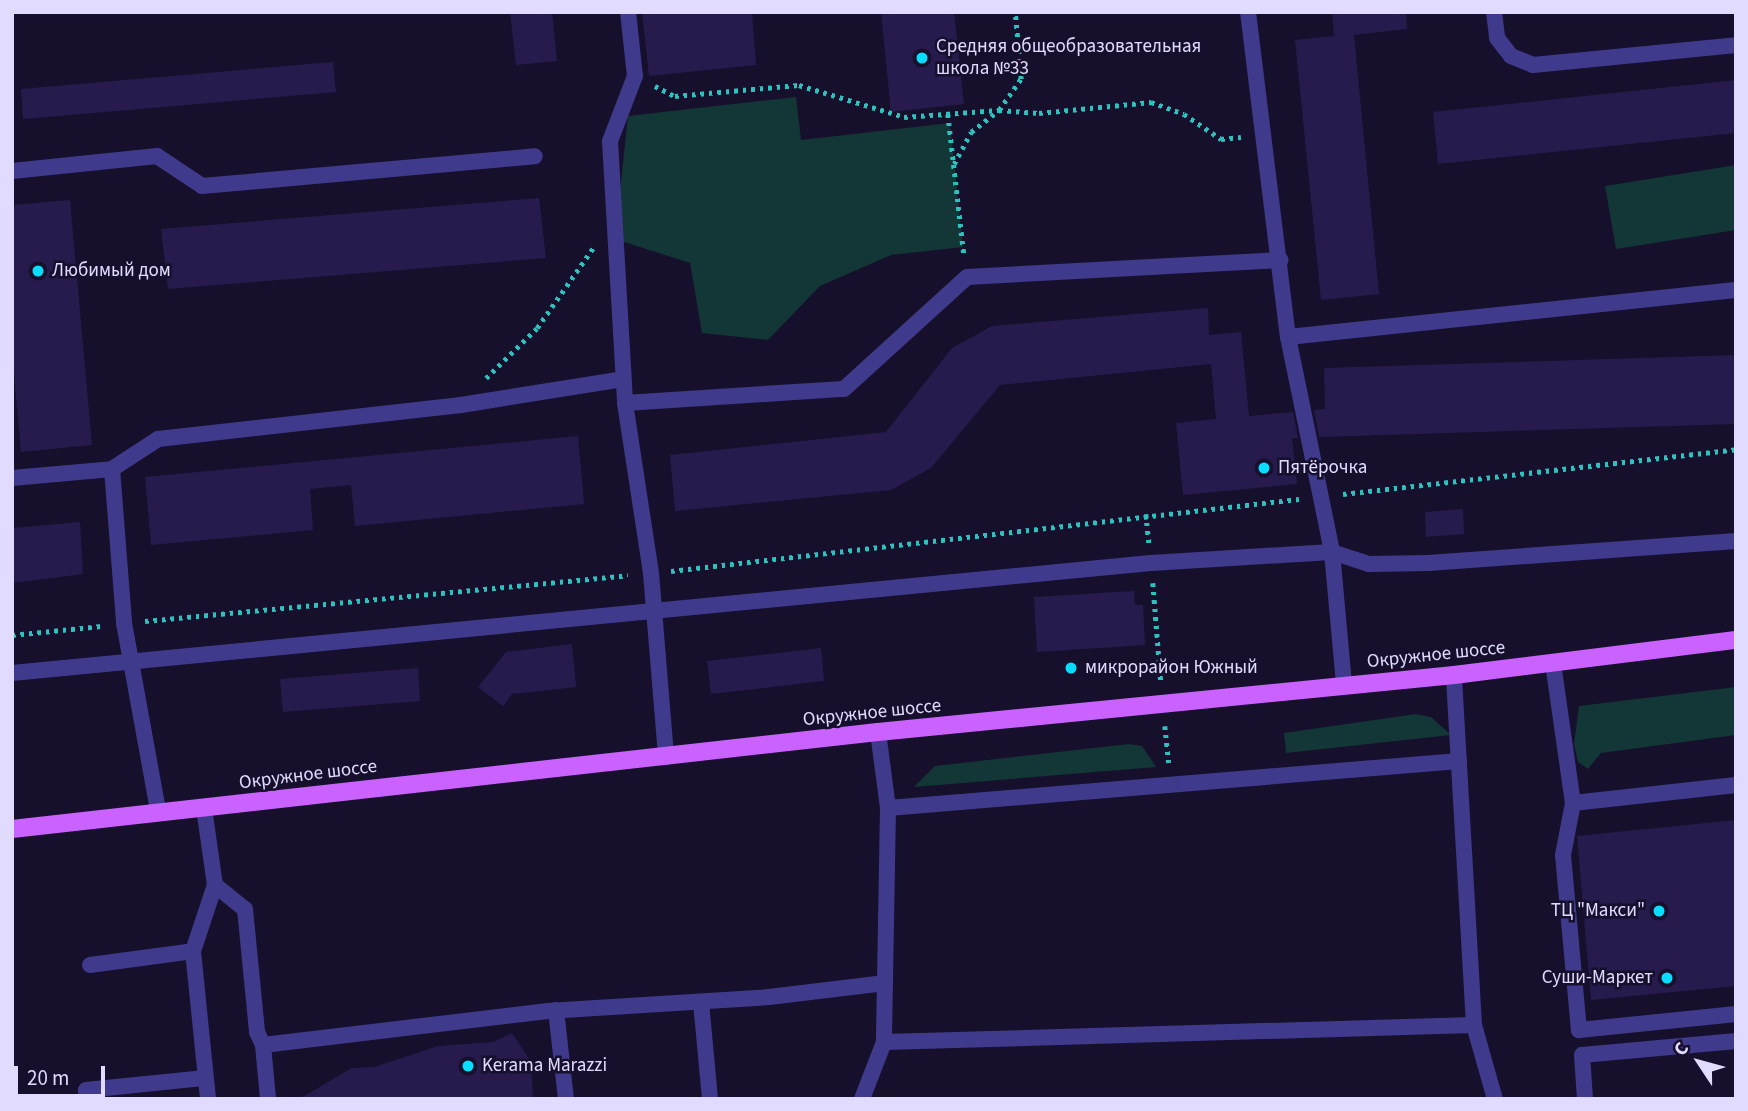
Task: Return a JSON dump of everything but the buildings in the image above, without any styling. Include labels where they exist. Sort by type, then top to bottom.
[{"type":"main road","name":"Окружное шоссе","points":[[12,829],[878,732],[1454,676],[1736,640]]},
{"type":"lane","points":[[628,12],[635,76],[610,141],[625,403],[651,573],[666,757]]},
{"type":"lane","points":[[1248,12],[1281,260],[1288,337],[1332,552],[1343,685]]},
{"type":"lane","points":[[1494,12],[1497,38],[1511,56],[1533,65],[1736,45]]},
{"type":"lane","points":[[12,171],[157,156],[202,186],[535,156]]},
{"type":"lane","points":[[625,403],[844,389],[967,277],[1281,260]]},
{"type":"lane","points":[[1288,337],[1736,290]]},
{"type":"lane","points":[[12,478],[112,469],[158,439],[461,405],[623,380]]},
{"type":"lane","points":[[112,469],[124,623],[158,811]]},
{"type":"lane","points":[[12,673],[1151,563],[1332,552],[1369,564],[1428,563],[1736,541]]},
{"type":"lane","points":[[1553,663],[1573,803],[1563,855],[1579,1030],[1736,1014]]},
{"type":"lane","points":[[1454,676],[1474,1025],[1495,1099]]},
{"type":"lane","points":[[862,1099],[884,1042],[888,808],[878,732]]},
{"type":"lane","points":[[888,808],[1459,761]]},
{"type":"lane","points":[[1573,803],[1736,785]]},
{"type":"lane","points":[[204,808],[215,885],[193,951],[208,1099]]},
{"type":"lane","points":[[215,885],[245,909],[257,1032],[263,1045],[268,1099]]},
{"type":"lane","points":[[90,965],[193,951]]},
{"type":"lane","points":[[263,1045],[556,1010],[701,1002],[885,983]]},
{"type":"lane","points":[[701,1002],[710,1099]]},
{"type":"lane","points":[[556,1010],[566,1099]]},
{"type":"lane","points":[[884,1042],[1474,1025]]},
{"type":"lane","points":[[1585,1099],[1582,1055],[1736,1041]]},
{"type":"lane","points":[[87,1099],[86,1090],[205,1078]]},
{"type":"path","points":[[954,164],[971,132],[999,110],[1021,79],[1015,12]]},
{"type":"path","points":[[635,76],[675,96],[799,85],[904,117],[999,110],[1039,113],[1150,102],[1184,114],[1221,139],[1265,134]]},
{"type":"path","points":[[948,114],[967,277]]},
{"type":"path","points":[[461,405],[537,328],[614,218]]},
{"type":"path","points":[[12,635],[651,573],[1146,514],[1736,449]]},
{"type":"path","points":[[1146,514],[1171,784]]},
{"type":"green space","points":[[796,97],[801,140],[950,123],[963,247],[891,255],[820,286],[768,340],[702,333],[690,263],[615,239],[628,116]]},
{"type":"green space","points":[[1736,165],[1736,230],[1616,249],[1605,186]]},
{"type":"green space","points":[[1736,687],[1736,735],[1601,753],[1588,769],[1578,762],[1574,744],[1579,706]]},
{"type":"green space","points":[[1416,714],[1431,717],[1451,735],[1286,753],[1284,733]]},
{"type":"green space","points":[[1129,744],[1142,746],[1156,767],[914,787],[935,766]]},
{"type":"place","name":"Средняя общеобразовательная школа №33","points":[[922,58]]},
{"type":"place","name":"Любимый дом","points":[[38,271]]},
{"type":"place","name":"Пятёрочка","points":[[1264,468]]},
{"type":"place","name":"микрорайон Южный","points":[[1071,668]]},
{"type":"place","name":"ТЦ \"Макси\"","points":[[1659,911]]},
{"type":"place","name":"Суши-Маркет","points":[[1667,978]]},
{"type":"place","name":"Kerama Marazzi","points":[[468,1066]]}]
